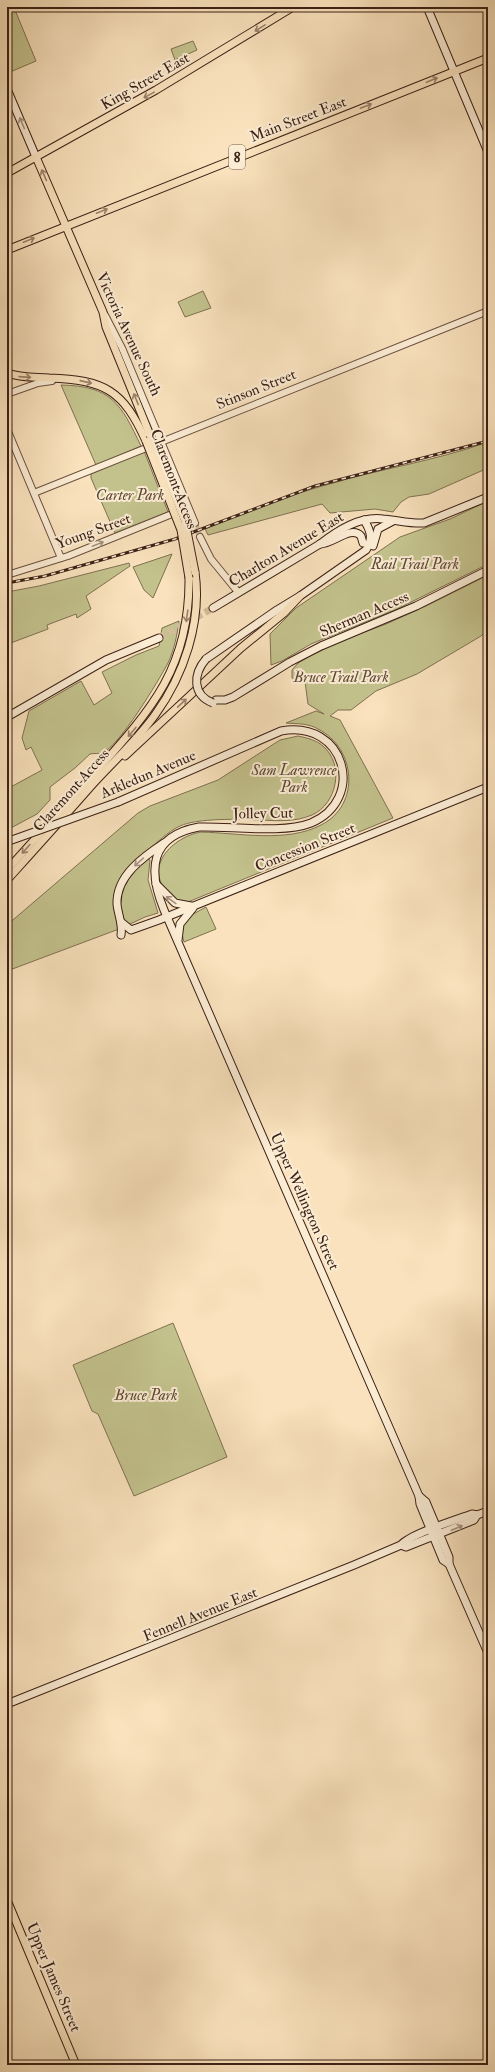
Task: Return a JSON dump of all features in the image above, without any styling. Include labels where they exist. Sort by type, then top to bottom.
[{"type":"main road","name":"King Street East","points":[[7,173],[156,90],[293,7]]},
{"type":"main road","points":[[427,7],[488,152]]},
{"type":"main road","name":"Main Street East","points":[[7,250],[488,58]]},
{"type":"main road","points":[[7,89],[36,157]]},
{"type":"main road","name":"Victoria Avenue South","points":[[36,157],[103,312]]},
{"type":"main road","name":"Claremont Access","points":[[7,870],[129,735],[157,699],[174,666],[184,634],[189,604],[189,578],[181,530],[106,327],[103,312]]},
{"type":"main road","name":"Claremont Access","points":[[7,374],[66,379],[96,384],[117,395],[132,413],[148,438],[185,521],[195,572],[196,604],[194,624],[185,658],[172,687],[151,720],[7,880]]},
{"type":"main road","name":"Charlton Avenue East","points":[[213,608],[347,527],[364,520],[382,518],[394,521],[424,523],[488,497]]},
{"type":"main road","points":[[363,543],[364,520]]},
{"type":"main road","name":"Sherman Access","points":[[364,520],[370,530],[370,543],[366,550],[300,596],[277,610],[207,660],[201,673],[201,684],[206,694],[215,702],[229,699],[253,687],[290,662],[321,646],[416,606],[488,570]]},
{"type":"main road","points":[[351,560],[360,559],[367,555],[372,548],[378,529],[394,521]]},
{"type":"main road","points":[[320,544],[328,544],[346,534],[354,532],[361,536],[363,543]]},
{"type":"main road","name":"Sherman Access","points":[[351,560],[363,543]]},
{"type":"main road","points":[[82,797],[241,648],[284,613],[300,596]]},
{"type":"main road","points":[[7,717],[106,660],[159,638]]},
{"type":"main road","name":"Jolley Cut","points":[[166,917],[154,881],[153,873],[156,859],[169,840],[183,831],[199,826],[299,826],[311,822],[329,811],[338,799],[342,785],[343,770],[336,751],[321,736],[308,730],[294,728],[274,734]]},
{"type":"main road","name":"Arkledun Avenue","points":[[8,842],[118,802],[274,734]]},
{"type":"main road","name":"Concession Street","points":[[121,922],[131,930],[488,787]]},
{"type":"main road","points":[[120,935],[121,922],[117,900],[122,881],[141,860],[169,840]]},
{"type":"main road","points":[[154,881],[168,899],[175,903],[196,905]]},
{"type":"main road","points":[[179,946],[177,936],[178,927],[183,918],[196,905]]},
{"type":"main road","name":"Upper Wellington Street","points":[[166,917],[419,1496],[426,1502],[443,1560],[449,1564],[488,1653]]},
{"type":"main road","name":"Fennell Avenue East","points":[[7,1704],[189,1632],[401,1545],[405,1541],[433,1529],[472,1514],[477,1515],[488,1511]]},
{"type":"main road","name":"Fennell Avenue East","points":[[401,1545],[406,1547],[437,1536],[474,1520],[477,1515]]},
{"type":"main road","name":"Upper James Street","points":[[7,1900],[76,2065]]},
{"type":"street","name":"Stinson Street","points":[[34,493],[488,311]]},
{"type":"street","name":"Victoria Avenue South","points":[[103,312],[122,348],[195,523]]},
{"type":"street","points":[[7,394],[38,383],[66,379]]},
{"type":"street","points":[[7,429],[61,558]]},
{"type":"street","name":"Young Street","points":[[7,575],[61,558],[188,508]]},
{"type":"street","points":[[200,537],[211,559],[238,592]]},
{"type":"green space","points":[[7,7],[21,7],[15,10],[36,61],[10,72],[7,71]]},
{"type":"green space","points":[[193,41],[197,50],[175,60],[171,49]]},
{"type":"green space","points":[[203,291],[211,308],[185,317],[178,302]]},
{"type":"green space","points":[[61,385],[92,389],[113,400],[127,419],[141,446],[96,465]]},
{"type":"green space","name":"Rail Trail Park","points":[[488,442],[488,468],[429,494],[409,497],[401,502],[393,512],[375,509],[330,513],[322,504],[208,535],[205,529],[310,489],[468,449]]},
{"type":"green space","name":"Carter Park","points":[[144,451],[168,512],[115,533],[91,478],[91,474]]},
{"type":"green space","name":"Rail Trail Park","points":[[488,501],[488,564],[395,610],[311,644],[282,661],[271,665],[270,634],[296,608],[400,537],[450,519]]},
{"type":"green space","points":[[172,554],[153,598],[144,590],[133,567]]},
{"type":"green space","points":[[129,563],[130,566],[86,596],[91,609],[77,618],[76,614],[47,625],[48,629],[8,644],[7,592],[39,586]]},
{"type":"green space","name":"Bruce Trail Park","points":[[488,575],[488,629],[481,636],[417,674],[376,691],[351,710],[338,710],[330,716],[340,720],[393,818],[183,904],[178,902],[168,893],[161,883],[159,873],[160,863],[172,846],[181,840],[201,832],[262,836],[293,834],[308,831],[321,825],[334,816],[343,804],[348,791],[349,777],[346,762],[340,749],[331,738],[314,727],[302,724],[286,723],[316,711],[324,714],[308,704],[305,682],[299,682],[292,678],[292,670],[298,663],[343,640],[386,624],[426,606]]},
{"type":"green space","points":[[179,621],[175,643],[168,663],[138,712],[118,739],[102,753],[90,754],[75,768],[50,787],[50,800],[37,814],[7,830],[7,789],[42,770],[31,747],[26,750],[22,738],[29,711],[81,681],[94,705],[112,693],[102,672],[136,655],[159,646],[162,628]]},
{"type":"green space","name":"Sam Lawrence Park","points":[[298,736],[323,746],[330,754],[334,763],[336,773],[335,784],[332,793],[321,810],[312,815],[293,820],[219,820],[188,823],[175,828],[166,834],[135,862],[121,878],[116,893],[119,929],[7,971],[7,925],[138,813],[150,806],[218,780],[280,740]]},
{"type":"green space","points":[[147,859],[150,860],[148,880],[158,913],[128,925],[124,920],[121,911],[121,895],[131,875]]},
{"type":"green space","points":[[206,907],[216,929],[184,942],[181,929],[186,918]]},
{"type":"green space","name":"Bruce Park","points":[[173,1323],[227,1457],[134,1496],[98,1414],[92,1411],[73,1365]]},
{"type":"tunnel","points":[[195,523],[200,537]]},
{"type":"tunnel","points":[[159,638],[213,608]]},
{"type":"railway","points":[[7,583],[45,576],[175,539],[315,486],[488,441]]}]
